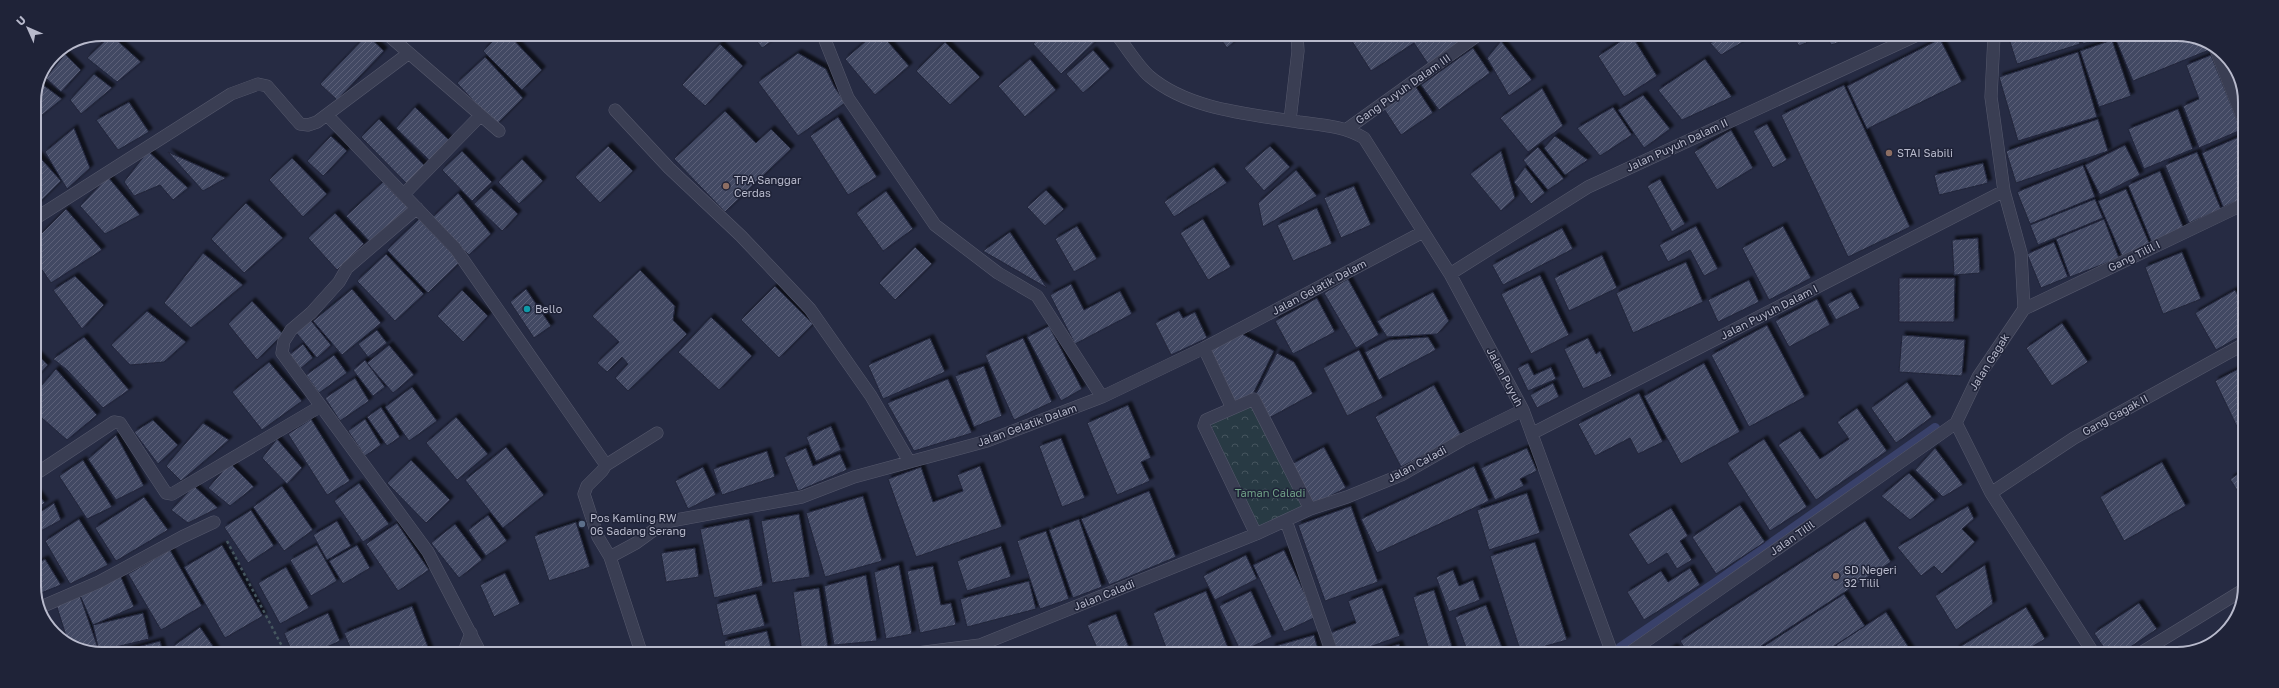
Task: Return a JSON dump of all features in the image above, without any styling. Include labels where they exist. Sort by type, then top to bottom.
[{"type":"street","points":[[395,41],[499,131]]},
{"type":"street","points":[[825,41],[848,98],[936,225],[998,272],[1037,296],[1102,397]]},
{"type":"street","points":[[1122,41],[1149,76],[1172,91],[1197,102],[1290,120],[1347,129]]},
{"type":"street","points":[[1290,120],[1298,51],[1297,41]]},
{"type":"street","name":"Gang Puyuh Dalam III","points":[[1347,129],[1471,41]]},
{"type":"street","name":"Jalan Puyuh Dalam II","points":[[1450,274],[1588,187],[1904,41]]},
{"type":"street","points":[[1994,41],[1991,97],[2004,191],[2021,253],[2024,309]]},
{"type":"street","points":[[41,215],[231,94],[258,84],[267,86],[300,124],[308,125],[327,115],[409,53]]},
{"type":"street","points":[[2219,59],[2238,106]]},
{"type":"street","points":[[615,110],[669,168],[741,236],[810,309],[871,396],[909,461]]},
{"type":"street","points":[[327,115],[455,248],[606,465]]},
{"type":"street","points":[[404,194],[480,116]]},
{"type":"street","name":"Jalan Puyuh","points":[[1347,129],[1364,138],[1450,274],[1523,410],[1533,433],[1610,647]]},
{"type":"street","name":"Jalan Puyuh Dalam I","points":[[1533,433],[2004,191]]},
{"type":"street","name":"Gang Tilil I","points":[[2024,309],[2238,207]]},
{"type":"street","points":[[417,208],[347,268],[339,282],[311,313],[291,330],[284,341],[282,353],[287,362],[428,552],[477,647]]},
{"type":"street","name":"Jalan Gelatik Dalam","points":[[610,556],[636,543],[665,522],[802,497],[854,477],[987,441],[1102,397],[1204,348],[1423,232]]},
{"type":"street","name":"Jalan Gagak","points":[[1956,423],[1978,377],[2024,309]]},
{"type":"street","name":"Gang Gagak II","points":[[1991,493],[2074,438],[2238,347]]},
{"type":"street","points":[[1204,348],[1232,408]]},
{"type":"street","points":[[1256,534],[1204,426],[1206,420],[1252,398],[1255,400],[1310,509]]},
{"type":"street","points":[[41,470],[114,422],[120,423],[166,493],[172,494],[321,406]]},
{"type":"street","name":"Jalan Caladi","points":[[964,647],[980,645],[1256,534],[1310,509],[1347,497],[1402,475],[1462,440],[1523,410]]},
{"type":"street","points":[[1956,423],[1991,493],[2090,647]]},
{"type":"street","name":"Jalan Tilil","points":[[1638,647],[1956,423]]},
{"type":"street","points":[[638,647],[610,556],[598,537],[584,494],[587,486],[606,465],[657,433]]},
{"type":"street","points":[[1286,521],[1330,647]]},
{"type":"street","points":[[44,606],[99,582],[182,537],[214,522]]},
{"type":"street","points":[[2150,647],[2237,594]]},
{"type":"street","points":[[466,647],[470,633]]},
{"type":"path","points":[[214,522],[235,554],[282,647]]},
{"type":"green space","name":"Taman Caladi","points":[[1252,402],[1307,507],[1257,529],[1210,422]]},
{"type":"building","points":[[105,41],[118,41],[141,62],[117,82],[87,58]]},
{"type":"building","points":[[361,41],[373,41],[384,51],[337,100],[320,84]]},
{"type":"building","points":[[493,41],[515,41],[542,70],[522,90],[483,51]]},
{"type":"building","points":[[757,41],[772,41],[762,48]]},
{"type":"building","points":[[866,41],[887,41],[909,66],[875,95],[845,59]]},
{"type":"building","points":[[1036,41],[1096,41],[1061,74],[1033,44]]},
{"type":"building","points":[[1222,41],[1235,41],[1227,48]]},
{"type":"building","points":[[1352,41],[1463,41],[1428,64],[1414,43],[1371,71]]},
{"type":"building","points":[[1501,41],[1532,80],[1509,96],[1487,58]]},
{"type":"building","points":[[1621,41],[1635,41],[1657,76],[1624,97],[1598,56]]},
{"type":"building","points":[[1714,41],[1745,41],[1721,55],[1710,43]]},
{"type":"building","points":[[1796,41],[1810,41],[1799,46]]},
{"type":"building","points":[[1829,41],[1843,41],[1831,45]]},
{"type":"building","points":[[1936,41],[1941,41],[1962,82],[1867,129],[1847,86]]},
{"type":"building","points":[[2079,41],[2080,44],[2017,64],[2010,42]]},
{"type":"building","points":[[2082,41],[2091,41],[2083,44]]},
{"type":"building","points":[[2112,41],[2131,96],[2099,107],[2080,51]]},
{"type":"building","points":[[2116,41],[2177,41],[2193,43],[2209,50],[2209,50],[2133,81]]},
{"type":"building","points":[[945,42],[980,77],[950,105],[916,71]]},
{"type":"building","points":[[720,44],[743,66],[705,106],[682,85]]},
{"type":"building","points":[[1473,48],[1490,73],[1439,110],[1421,85]]},
{"type":"building","points":[[1093,50],[1110,69],[1083,93],[1066,74]]},
{"type":"building","points":[[2078,52],[2097,117],[2018,141],[1999,77]]},
{"type":"building","points":[[798,53],[826,69],[834,86],[845,103],[798,136],[758,82]]},
{"type":"building","points":[[65,54],[81,70],[61,92],[46,78]]},
{"type":"building","points":[[2211,55],[2238,122],[2238,131],[2199,148],[2183,106],[2199,99],[2186,65]]},
{"type":"building","points":[[485,57],[523,98],[496,125],[457,83]]},
{"type":"building","points":[[1030,59],[1056,90],[1025,117],[998,86]]},
{"type":"building","points":[[1705,59],[1732,97],[1682,120],[1658,90]]},
{"type":"building","points":[[94,74],[112,88],[81,114],[70,100]]},
{"type":"building","points":[[44,85],[62,99],[41,116]]},
{"type":"building","points":[[1844,85],[1910,227],[1848,257],[1781,115]]},
{"type":"building","points":[[1416,87],[1433,113],[1401,135],[1384,109]]},
{"type":"building","points":[[1542,88],[1563,126],[1528,152],[1500,118]]},
{"type":"building","points":[[1643,95],[1670,129],[1644,148],[1618,110]]},
{"type":"building","points":[[129,102],[149,132],[118,150],[96,120]]},
{"type":"building","points":[[415,107],[449,140],[429,160],[396,128]]},
{"type":"building","points":[[1613,107],[1632,135],[1600,156],[1577,128]]},
{"type":"building","points":[[2178,109],[2193,149],[2144,169],[2128,129]]},
{"type":"building","name":"TPA Sanggar Cerdas","points":[[725,111],[756,143],[771,129],[791,149],[725,212],[674,159]]},
{"type":"building","points":[[838,117],[877,177],[848,195],[810,136]]},
{"type":"building","points":[[379,119],[425,166],[407,184],[361,137]]},
{"type":"building","points":[[2098,119],[2108,151],[2016,183],[2006,151]]},
{"type":"building","points":[[1767,124],[1787,160],[1773,168],[1753,131]]},
{"type":"building","points":[[74,128],[90,168],[67,189],[45,152]]},
{"type":"building","points":[[1731,130],[1753,168],[1717,190],[1694,152]]},
{"type":"building","points":[[331,136],[347,151],[323,176],[307,161]]},
{"type":"building","points":[[1555,136],[1588,160],[1565,175],[1544,148]]},
{"type":"building","points":[[2238,137],[2238,201],[2223,207],[2202,153]]},
{"type":"building","points":[[2125,145],[2140,175],[2100,195],[2085,165]]},
{"type":"building","points":[[608,146],[633,171],[600,203],[575,177]]},
{"type":"building","points":[[1270,146],[1290,167],[1264,191],[1244,168]]},
{"type":"building","points":[[1538,147],[1564,179],[1548,190],[1523,160]]},
{"type":"building","points":[[148,151],[188,188],[173,200],[160,185],[134,196],[124,182]]},
{"type":"building","points":[[462,151],[492,182],[472,201],[442,170]]},
{"type":"building","points":[[1501,151],[1515,198],[1501,211],[1470,174]]},
{"type":"building","points":[[168,152],[226,178],[203,191]]},
{"type":"building","points":[[2197,152],[2221,209],[2189,223],[2165,165]]},
{"type":"building","points":[[292,158],[327,194],[303,217],[269,180]]},
{"type":"building","points":[[41,159],[61,181],[41,201]]},
{"type":"building","points":[[522,159],[543,181],[519,204],[498,182]]},
{"type":"building","points":[[1983,163],[1988,183],[1939,195],[1934,175]]},
{"type":"building","points":[[2083,165],[2095,197],[2030,224],[2017,192]]},
{"type":"building","points":[[1214,167],[1227,183],[1174,217],[1164,202]]},
{"type":"building","points":[[1525,167],[1545,193],[1531,204],[1514,182]]},
{"type":"building","points":[[1296,170],[1317,196],[1263,227],[1258,203]]},
{"type":"building","points":[[2160,171],[2184,229],[2152,243],[2128,185]]},
{"type":"building","points":[[108,177],[140,215],[105,234],[80,206]]},
{"type":"building","points":[[1660,179],[1685,224],[1672,232],[1647,186]]},
{"type":"building","points":[[383,182],[408,208],[371,243],[346,216]]},
{"type":"building","points":[[1354,186],[1371,225],[1341,238],[1324,198]]},
{"type":"building","points":[[491,188],[518,214],[502,231],[474,204]]},
{"type":"building","points":[[2126,189],[2150,245],[2122,256],[2098,201]]},
{"type":"building","points":[[1046,190],[1064,209],[1045,226],[1027,207]]},
{"type":"building","points":[[886,191],[913,229],[883,251],[856,213]]},
{"type":"building","points":[[458,193],[491,234],[469,255],[432,218]]},
{"type":"building","points":[[2095,199],[2103,218],[2038,245],[2030,225]]},
{"type":"building","points":[[246,203],[283,238],[244,273],[211,239]]},
{"type":"building","points":[[1317,208],[1332,244],[1293,261],[1277,225]]},
{"type":"building","points":[[66,209],[102,250],[51,283],[41,268],[41,234]]},
{"type":"building","points":[[335,213],[364,244],[337,270],[308,238]]},
{"type":"building","points":[[419,219],[460,262],[428,293],[387,250]]},
{"type":"building","points":[[1203,219],[1231,267],[1208,280],[1180,233]]},
{"type":"building","points":[[2104,219],[2119,258],[2070,277],[2056,239]]},
{"type":"building","points":[[1077,226],[1097,259],[1074,272],[1055,239]]},
{"type":"building","points":[[1696,226],[1718,269],[1704,276],[1690,250],[1668,262],[1659,245]]},
{"type":"building","points":[[1783,226],[1811,278],[1769,300],[1742,248]]},
{"type":"building","points":[[1562,228],[1573,249],[1503,285],[1492,265]]},
{"type":"building","points":[[1010,232],[1047,288],[983,251]]},
{"type":"building","points":[[1978,238],[1980,273],[1954,275],[1952,240]]},
{"type":"building","points":[[2054,242],[2068,277],[2041,288],[2027,254]]},
{"type":"building","points":[[915,247],[932,264],[895,300],[879,283]]},
{"type":"building","points":[[2182,252],[2201,299],[2163,314],[2145,267]]},
{"type":"building","points":[[203,253],[243,285],[191,328],[164,303]]},
{"type":"building","points":[[386,254],[424,294],[395,321],[357,281]]},
{"type":"building","points":[[1602,255],[1617,288],[1569,311],[1554,278]]},
{"type":"building","points":[[1686,262],[1703,302],[1633,333],[1616,293]]},
{"type":"building","points":[[640,270],[675,306],[673,320],[687,334],[628,391],[615,378],[628,364],[622,357],[607,372],[597,363],[619,342],[592,316]]},
{"type":"building","points":[[1540,275],[1569,335],[1531,354],[1501,294]]},
{"type":"building","points":[[75,276],[104,305],[82,329],[53,290]]},
{"type":"building","points":[[1899,278],[1955,278],[1954,322],[1899,322]]},
{"type":"building","points":[[1348,279],[1379,335],[1356,348],[1324,293]]},
{"type":"building","points":[[1749,280],[1759,302],[1718,322],[1708,300]]},
{"type":"building","points":[[1071,284],[1084,310],[1120,291],[1132,314],[1075,344],[1050,295]]},
{"type":"building","points":[[775,286],[813,324],[779,358],[741,320]]},
{"type":"building","points":[[352,289],[381,323],[342,355],[313,321]]},
{"type":"building","name":"Bello","points":[[526,289],[551,326],[534,338],[510,302]]},
{"type":"building","points":[[462,290],[488,316],[463,342],[437,316]]},
{"type":"building","points":[[2235,290],[2238,295],[2238,337],[2216,350],[2195,313]]},
{"type":"building","points":[[1433,292],[1449,321],[1437,334],[1387,337],[1377,321]]},
{"type":"building","points":[[1851,292],[1860,308],[1836,320],[1827,304]]},
{"type":"building","points":[[1317,298],[1335,332],[1293,354],[1275,321]]},
{"type":"building","points":[[1817,299],[1830,325],[1789,347],[1775,321]]},
{"type":"building","points":[[252,301],[283,334],[257,360],[228,324]]},
{"type":"building","points":[[147,311],[186,342],[164,362],[130,365],[111,345]]},
{"type":"building","points":[[1179,311],[1183,318],[1195,312],[1207,338],[1171,355],[1155,323]]},
{"type":"building","points":[[308,317],[331,345],[317,358],[293,329]]},
{"type":"building","points":[[711,317],[752,356],[719,390],[678,352]]},
{"type":"building","points":[[2062,323],[2088,362],[2052,386],[2026,348]]},
{"type":"building","points":[[1767,325],[1805,397],[1749,427],[1711,355]]},
{"type":"building","points":[[1049,326],[1082,389],[1061,401],[1027,337]]},
{"type":"building","points":[[377,330],[387,343],[368,357],[358,344]]},
{"type":"building","points":[[1242,334],[1274,351],[1253,394],[1234,402],[1208,351]]},
{"type":"building","points":[[1902,335],[1965,340],[1962,376],[1899,372]]},
{"type":"building","points":[[84,337],[129,390],[103,408],[66,369],[53,359]]},
{"type":"building","points":[[1428,337],[1436,350],[1379,380],[1365,352],[1389,340]]},
{"type":"building","points":[[930,338],[945,372],[883,399],[868,365]]},
{"type":"building","points":[[1023,338],[1052,402],[1014,420],[985,355]]},
{"type":"building","points":[[1588,338],[1596,354],[1600,351],[1612,376],[1583,389],[1564,349]]},
{"type":"building","points":[[303,344],[313,358],[300,369],[289,355]]},
{"type":"building","points":[[389,345],[414,375],[393,393],[367,363]]},
{"type":"building","points":[[1359,350],[1383,398],[1347,416],[1323,368]]},
{"type":"building","points":[[1277,353],[1294,362],[1313,394],[1269,418],[1256,394]]},
{"type":"building","points":[[334,355],[347,373],[319,393],[306,375]]},
{"type":"building","points":[[41,358],[48,365],[41,372]]},
{"type":"building","points":[[365,360],[385,387],[373,396],[353,370]]},
{"type":"building","points":[[269,362],[302,401],[262,430],[232,392]]},
{"type":"building","points":[[1528,363],[1534,375],[1551,367],[1556,379],[1528,391],[1517,368]]},
{"type":"building","points":[[1704,363],[1740,432],[1681,464],[1644,396]]},
{"type":"building","points":[[984,366],[1002,416],[974,427],[955,376]]},
{"type":"building","points":[[56,369],[97,415],[67,440],[41,417],[41,386]]},
{"type":"building","points":[[2238,369],[2238,429],[2215,381]]},
{"type":"building","points":[[355,378],[369,401],[340,421],[325,398]]},
{"type":"building","points":[[948,379],[972,433],[914,451],[887,403]]},
{"type":"building","points":[[1907,382],[1932,417],[1896,443],[1871,408]]},
{"type":"building","points":[[1553,383],[1559,397],[1537,408],[1530,395]]},
{"type":"building","points":[[1434,385],[1461,435],[1401,467],[1375,417]]},
{"type":"building","points":[[412,387],[437,421],[409,441],[385,407]]},
{"type":"building","points":[[1639,393],[1663,442],[1638,454],[1630,438],[1595,456],[1578,424]]},
{"type":"building","points":[[1128,405],[1151,458],[1141,462],[1150,481],[1117,495],[1087,423]]},
{"type":"building","points":[[381,407],[400,437],[387,446],[367,417]]},
{"type":"building","points":[[1857,408],[1887,451],[1816,500],[1778,445],[1800,431],[1820,459],[1849,439],[1837,422]]},
{"type":"building","points":[[456,417],[488,454],[457,480],[426,443]]},
{"type":"building","points":[[311,419],[350,481],[327,495],[288,434]]},
{"type":"building","points":[[365,419],[381,445],[365,456],[348,431]]},
{"type":"building","points":[[153,420],[178,445],[158,464],[134,432]]},
{"type":"building","points":[[203,423],[229,440],[181,481],[166,466]]},
{"type":"building","points":[[831,426],[841,450],[816,461],[806,437]]},
{"type":"building","points":[[116,435],[144,486],[116,500],[88,459]]},
{"type":"building","points":[[1061,438],[1085,498],[1062,507],[1039,446]]},
{"type":"building","points":[[277,439],[302,468],[287,484],[262,458]]},
{"type":"building","points":[[1764,439],[1807,507],[1770,531],[1727,463]]},
{"type":"building","points":[[506,447],[544,495],[503,528],[465,480]]},
{"type":"building","points":[[1324,447],[1346,488],[1314,504],[1292,464]]},
{"type":"building","points":[[806,448],[813,466],[840,454],[847,470],[798,491],[784,457]]},
{"type":"building","points":[[1527,448],[1537,471],[1520,479],[1524,486],[1495,500],[1481,468]]},
{"type":"building","points":[[1935,448],[1963,485],[1943,497],[1915,470]]},
{"type":"building","points":[[767,451],[775,477],[722,495],[713,469]]},
{"type":"building","points":[[83,460],[112,507],[87,519],[59,476]]},
{"type":"building","points":[[411,460],[450,500],[426,523],[387,483]]},
{"type":"building","points":[[2162,462],[2186,506],[2124,541],[2100,497]]},
{"type":"building","points":[[230,463],[254,487],[230,506],[208,488]]},
{"type":"building","points":[[980,466],[1002,527],[916,557],[888,479],[921,467],[933,502],[963,491],[957,475]]},
{"type":"building","points":[[1474,466],[1489,501],[1377,553],[1361,519]]},
{"type":"building","points":[[703,467],[716,495],[688,509],[675,481]]},
{"type":"building","points":[[1909,473],[1935,500],[1910,520],[1881,496]]},
{"type":"building","points":[[2238,474],[2238,492],[2230,479]]},
{"type":"building","points":[[359,483],[389,524],[363,542],[334,501]]},
{"type":"building","points":[[194,486],[218,508],[188,523],[171,510]]},
{"type":"building","points":[[282,486],[313,530],[284,551],[253,507]]},
{"type":"building","points":[[1149,491],[1176,557],[1109,585],[1081,519]]},
{"type":"building","points":[[1527,493],[1540,533],[1489,550],[1477,510]]},
{"type":"building","points":[[863,496],[882,561],[825,577],[806,513]]},
{"type":"building","points":[[144,497],[168,530],[116,561],[95,528]]},
{"type":"building","points":[[41,498],[45,503],[41,506]]},
{"type":"building","points":[[54,503],[61,520],[41,531],[41,511]]},
{"type":"building","points":[[1740,505],[1765,542],[1716,574],[1692,537]]},
{"type":"building","points":[[1351,506],[1378,582],[1325,601],[1298,525]]},
{"type":"building","points":[[1968,506],[1974,519],[1962,529],[1975,542],[1942,574],[1934,566],[1921,576],[1897,547]]},
{"type":"building","points":[[1671,508],[1688,536],[1680,541],[1692,560],[1677,569],[1667,553],[1648,565],[1628,534]]},
{"type":"building","points":[[251,510],[274,546],[248,563],[224,527]]},
{"type":"building","points":[[799,514],[810,577],[772,583],[761,521]]},
{"type":"building","points":[[488,515],[507,541],[486,556],[468,530]]},
{"type":"building","points":[[79,519],[108,565],[70,584],[45,541]]},
{"type":"building","points":[[749,519],[763,586],[714,598],[700,529]]},
{"type":"building","points":[[1079,519],[1102,587],[1073,598],[1049,530]]},
{"type":"building","points":[[337,521],[351,546],[327,560],[313,535]]},
{"type":"building","points":[[1865,521],[1891,562],[1760,647],[1684,647],[1680,641]]},
{"type":"building","points":[[576,522],[590,567],[549,581],[534,536]]},
{"type":"building","points":[[397,523],[429,570],[398,591],[366,544]]},
{"type":"building","points":[[455,524],[482,560],[459,578],[431,543]]},
{"type":"building","points":[[1046,531],[1069,599],[1040,609],[1017,541]]},
{"type":"building","points":[[1535,542],[1567,640],[1542,647],[1519,647],[1490,556]]},
{"type":"building","points":[[222,545],[263,616],[225,638],[184,567]]},
{"type":"building","points":[[317,545],[337,581],[311,596],[290,560]]},
{"type":"building","points":[[357,545],[370,568],[343,584],[329,561]]},
{"type":"building","points":[[1001,546],[1011,577],[967,591],[957,561]]},
{"type":"building","points":[[695,548],[699,577],[666,582],[661,553]]},
{"type":"building","points":[[170,550],[202,606],[161,630],[128,574]]},
{"type":"building","points":[[1284,550],[1316,617],[1284,632],[1253,565]]},
{"type":"building","points":[[1246,555],[1257,579],[1215,600],[1203,576]]},
{"type":"building","points":[[45,559],[61,585],[41,593],[41,590],[41,561]]},
{"type":"building","points":[[899,565],[912,634],[886,639],[874,572]]},
{"type":"building","points":[[1985,565],[1993,604],[1956,630],[1935,596]]},
{"type":"building","points":[[933,566],[941,605],[951,603],[956,625],[920,633],[907,571]]},
{"type":"building","points":[[286,567],[309,608],[280,624],[258,583]]},
{"type":"building","points":[[1690,568],[1700,585],[1644,620],[1627,592],[1661,571],[1668,582]]},
{"type":"building","points":[[1453,570],[1459,586],[1473,580],[1480,600],[1449,612],[1436,577]]},
{"type":"building","points":[[505,573],[520,604],[494,617],[480,585]]},
{"type":"building","points":[[120,575],[134,607],[93,625],[79,593]]},
{"type":"building","points":[[866,575],[877,641],[834,645],[824,586]]},
{"type":"building","points":[[1029,581],[1036,609],[967,627],[960,599]]},
{"type":"building","points":[[819,588],[828,647],[801,647],[793,592]]},
{"type":"building","points":[[1382,588],[1400,636],[1370,647],[1335,647],[1330,633],[1356,623],[1348,601]]},
{"type":"building","points":[[1434,590],[1452,647],[1428,647],[1413,597]]},
{"type":"building","points":[[1206,591],[1228,647],[1166,647],[1153,613]]},
{"type":"building","points":[[1251,591],[1272,637],[1251,647],[1239,647],[1219,606]]},
{"type":"building","points":[[79,593],[97,646],[86,645],[75,641],[66,635],[55,601]]},
{"type":"building","points":[[756,594],[765,626],[723,636],[716,604]]},
{"type":"building","points":[[1844,594],[1865,626],[1833,647],[1763,647]]},
{"type":"building","points":[[2139,603],[2157,629],[2130,647],[2103,647],[2094,633]]},
{"type":"building","points":[[1486,605],[1502,647],[1466,647],[1455,617]]},
{"type":"building","points":[[412,606],[428,647],[350,647],[344,633]]},
{"type":"building","points":[[2026,607],[2045,639],[2032,647],[1959,647]]},
{"type":"building","points":[[1886,612],[1908,647],[1837,647],[1836,645]]},
{"type":"building","points":[[143,613],[149,639],[116,647],[98,646],[93,625]]},
{"type":"building","points":[[328,613],[340,641],[327,647],[290,647],[284,633]]},
{"type":"building","points":[[1116,614],[1129,647],[1096,647],[1087,625]]},
{"type":"building","points":[[200,627],[214,647],[172,647]]},
{"type":"building","points":[[767,631],[771,647],[725,647],[724,641]]},
{"type":"building","points":[[1314,635],[1317,647],[1272,647]]},
{"type":"building","points":[[160,641],[162,647],[138,647]]},
{"type":"building","points":[[1399,644],[1400,647],[1390,647]]},
{"type":"waterway","points":[[1621,647],[1717,582],[1935,428]]},
{"type":"place","name":"STAI Sabili","points":[[1889,153]]},
{"type":"place","name":"TPA Sanggar Cerdas","points":[[726,186]]},
{"type":"place","name":"Bello","points":[[527,309]]},
{"type":"place","name":"Pos Kamling RW 06 Sadang Serang","points":[[582,524]]},
{"type":"place","name":"SD Negeri 32 Tilil","points":[[1836,576]]}]
